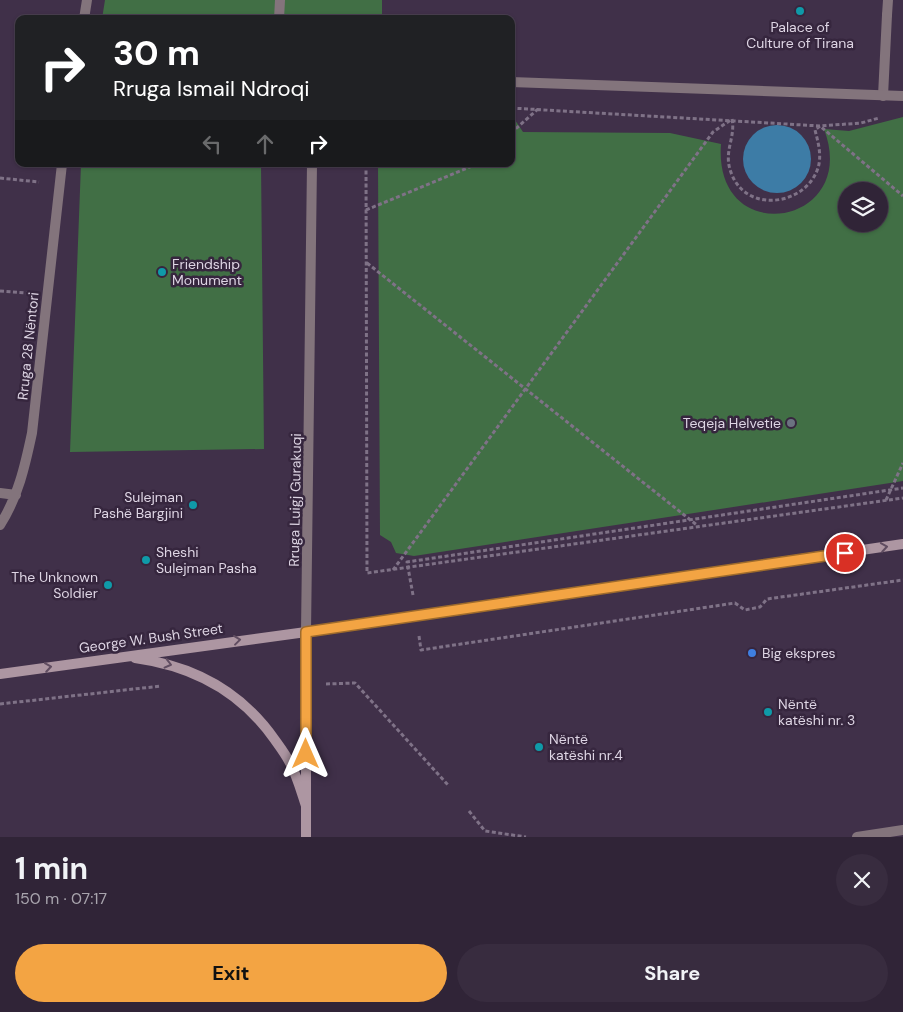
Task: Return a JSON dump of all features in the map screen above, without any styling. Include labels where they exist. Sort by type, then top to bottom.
[{"type":"main road","name":"George W. Bush Street","points":[[0,674],[120,656],[306,632],[903,544]]},
{"type":"main road","name":"Rruga Luigj Gurakuqi","points":[[306,632],[306,837]]},
{"type":"main road","points":[[120,656],[156,661],[182,668],[214,683],[238,699],[263,722],[290,761],[306,806]]},
{"type":"street","points":[[85,15],[87,0]]},
{"type":"street","points":[[278,15],[280,0]]},
{"type":"street","points":[[883,96],[888,0]]},
{"type":"street","points":[[515,82],[903,96]]},
{"type":"street","name":"Rruga 28 Nëntori","points":[[0,525],[16,495],[32,433],[62,167]]},
{"type":"street","name":"Rruga Luigj Gurakuqi","points":[[306,632],[312,167]]},
{"type":"street","points":[[0,493],[16,495]]},
{"type":"street","points":[[857,837],[903,830]]},
{"type":"path","points":[[515,108],[732,119],[820,126],[861,123],[886,115]]},
{"type":"path","points":[[515,129],[538,109]]},
{"type":"path","points":[[732,119],[734,130],[728,146],[728,161],[732,176],[742,189],[755,198],[771,202],[786,199],[801,192],[812,181],[818,167],[820,151],[815,130],[820,126]]},
{"type":"path","points":[[393,571],[713,132],[732,119]]},
{"type":"path","points":[[820,126],[903,196]]},
{"type":"path","points":[[366,167],[367,573],[393,571],[903,498]]},
{"type":"path","points":[[366,210],[470,167]]},
{"type":"path","points":[[0,178],[60,185]]},
{"type":"path","points":[[367,263],[698,526]]},
{"type":"path","points":[[0,291],[47,295]]},
{"type":"path","points":[[886,500],[903,463]]},
{"type":"path","points":[[407,562],[903,488]]},
{"type":"path","points":[[421,650],[735,603],[745,610],[760,607],[767,599],[903,580]]},
{"type":"path","points":[[306,684],[355,684],[448,785]]},
{"type":"path","points":[[0,704],[162,686]]},
{"type":"path","points":[[469,811],[486,831],[526,837]]},
{"type":"path","points":[[483,837],[486,831]]},
{"type":"green space","points":[[105,0],[382,0],[382,15],[103,15]]},
{"type":"green space","points":[[903,117],[903,481],[414,556],[396,553],[391,542],[380,535],[378,167],[515,167],[515,120],[523,132],[670,133],[721,144],[725,178],[739,200],[760,212],[783,213],[806,205],[822,187],[830,162],[824,129],[849,131]]},
{"type":"green space","points":[[81,167],[261,167],[264,449],[70,452]]},
{"type":"water","points":[[777,125],[790,128],[801,135],[808,146],[811,159],[808,172],[801,183],[790,190],[777,193],[764,190],[753,183],[746,172],[743,159],[746,146],[753,135],[764,128]]},
{"type":"place","name":"Palace of Culture of Tirana","points":[[800,11]]},
{"type":"place","name":"Friendship Monument","points":[[162,272]]},
{"type":"place","name":"Teqeja Helvetie","points":[[791,423]]},
{"type":"place","name":"Sulejman Pashë Bargjini","points":[[193,505]]},
{"type":"place","name":"Sheshi Sulejman Pasha","points":[[146,560]]},
{"type":"place","name":"The Unknown Soldier","points":[[108,585]]},
{"type":"place","name":"Big ekspres","points":[[752,653]]},
{"type":"place","name":"Nëntë katëshi nr. 3","points":[[768,712]]},
{"type":"place","name":"Nëntë katëshi nr.4","points":[[539,747]]},
{"type":"route","points":[[306,754],[306,632],[845,553]]}]
